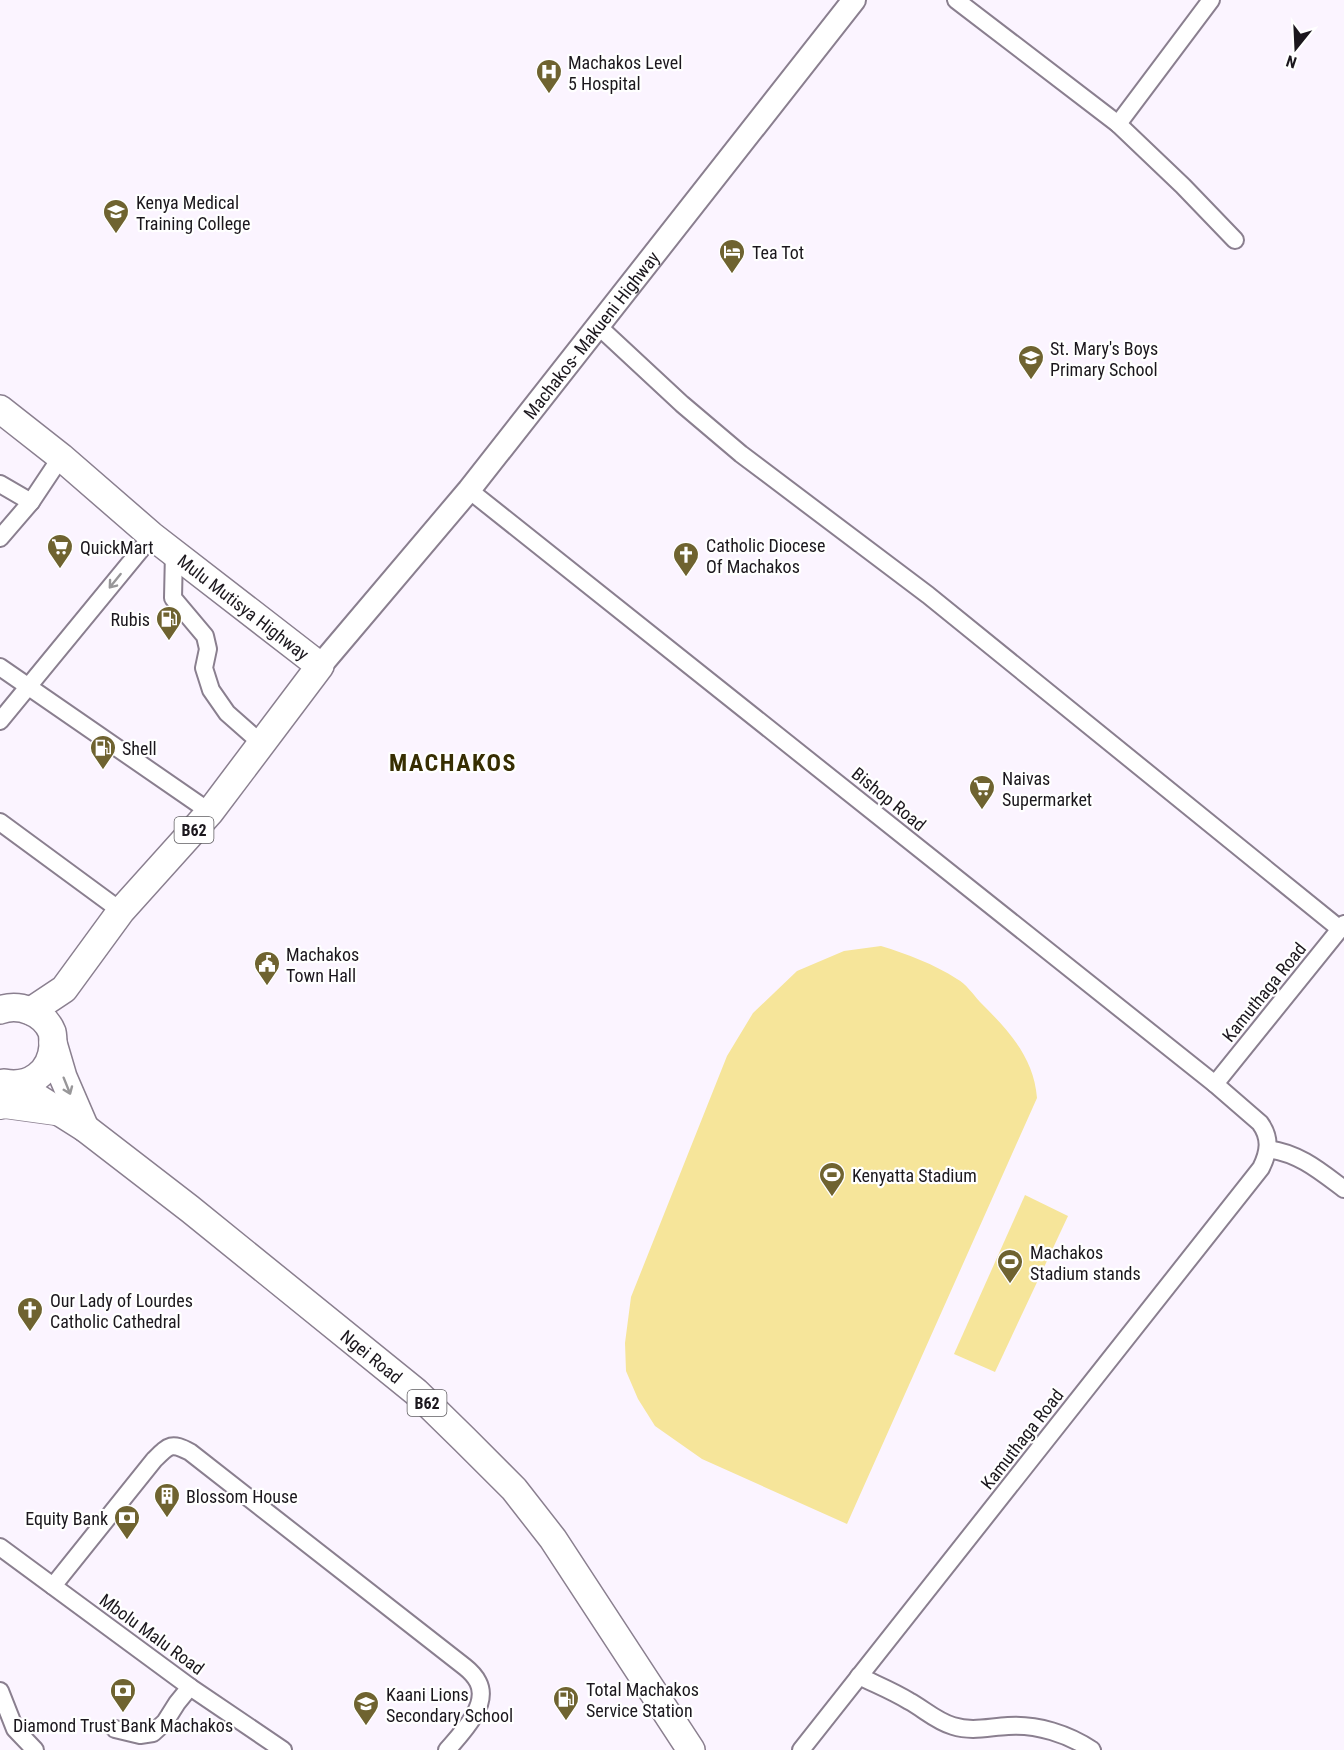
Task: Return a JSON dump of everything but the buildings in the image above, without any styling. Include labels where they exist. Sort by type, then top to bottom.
[{"type":"highway","name":"Mulu Mutisya Highway","points":[[0,409],[61,457],[152,536],[320,666]]},
{"type":"highway","name":"B62","points":[[85,1128],[63,1077],[53,1038],[43,1020],[31,1011],[64,989],[121,911],[210,812],[320,666]]},
{"type":"highway","name":"B62","points":[[9,1083],[28,1082],[39,1077],[46,1068],[52,1056],[53,1038],[64,989]]},
{"type":"highway","points":[[0,1010],[20,1008],[31,1011]]},
{"type":"highway","name":"B62","points":[[9,1083],[85,1128]]},
{"type":"highway","name":"Ngei Road","points":[[85,1128],[190,1209],[416,1392],[514,1489],[553,1539],[691,1750]]},
{"type":"main road","name":"Machakos- Makueni Highway","points":[[320,666],[469,490],[854,0]]},
{"type":"main road","points":[[0,1106],[63,1113]]},
{"type":"street","points":[[956,0],[1118,124],[1235,240]]},
{"type":"street","points":[[1118,124],[1211,0]]},
{"type":"street","points":[[597,325],[682,404],[741,454],[928,595],[1342,927]]},
{"type":"street","points":[[0,538],[31,502],[61,457]]},
{"type":"street","points":[[0,484],[31,502]]},
{"type":"street","name":"Bishop Road","points":[[469,490],[1215,1084],[1260,1123],[1265,1130],[1268,1149]]},
{"type":"street","points":[[0,721],[152,536]]},
{"type":"street","points":[[174,552],[173,598],[205,636],[208,649],[204,669],[211,690],[227,713],[261,743]]},
{"type":"street","points":[[0,667],[210,812]]},
{"type":"street","points":[[0,822],[121,911]]},
{"type":"street","name":"Kamuthaga Road","points":[[1215,1084],[1342,927]]},
{"type":"street","points":[[1268,1149],[1282,1151],[1309,1163],[1344,1189]]},
{"type":"street","name":"Kamuthaga Road","points":[[801,1750],[1261,1168],[1268,1149]]},
{"type":"street","points":[[53,1586],[154,1460],[167,1447],[178,1446],[190,1452],[456,1660],[478,1680],[481,1690],[475,1713],[447,1750]]},
{"type":"street","name":"Mbolu Malu Road","points":[[0,1547],[190,1687],[283,1750]]},
{"type":"street","points":[[859,1676],[909,1700],[935,1719],[950,1726],[976,1730],[1023,1726],[1056,1732],[1092,1750]]},
{"type":"street","points":[[115,1729],[140,1735],[153,1733],[165,1722],[190,1687]]},
{"type":"street","points":[[0,1691],[15,1729],[35,1750]]},
{"type":"shaded area","name":"Kenyatta Stadium","points":[[881,946],[930,964],[966,986],[1018,1045],[1031,1070],[1037,1098],[847,1524],[702,1459],[655,1426],[638,1399],[626,1371],[625,1343],[631,1297],[727,1056],[753,1013],[797,971],[844,951]]},
{"type":"shaded area","name":"Machakos Stadium stands","points":[[1025,1195],[1068,1216],[995,1372],[954,1354]]},
{"type":"place","name":"Machakos Level 5 Hospital","points":[[549,95]]},
{"type":"place","name":"Kenya Medical Training College","points":[[116,235]]},
{"type":"place","name":"Tea Tot","points":[[732,275]]},
{"type":"place","name":"St. Mary's Boys Primary School","points":[[1031,381]]},
{"type":"place","name":"QuickMart","points":[[60,570]]},
{"type":"place","name":"Catholic Diocese Of Machakos","points":[[686,578]]},
{"type":"place","name":"Rubis","points":[[169,642]]},
{"type":"place","name":"Shell","points":[[103,771]]},
{"type":"place","name":"Naivas Supermarket","points":[[982,811]]},
{"type":"place","name":"Machakos Town Hall","points":[[267,987]]},
{"type":"place","name":"Kenyatta Stadium","points":[[832,1198]]},
{"type":"place","name":"Machakos Stadium stands","points":[[1010,1285]]},
{"type":"place","name":"Our Lady of Lourdes Catholic Cathedral","points":[[30,1333]]},
{"type":"place","name":"Blossom House","points":[[167,1519]]},
{"type":"place","name":"Equity Bank","points":[[127,1541]]},
{"type":"place","name":"Diamond Trust Bank Machakos","points":[[123,1714]]},
{"type":"place","name":"Total Machakos Service Station","points":[[566,1722]]},
{"type":"place","name":"Kaani Lions Secondary School","points":[[366,1727]]},
{"type":"district","name":"MACHAKOS","points":[[453,763]]}]
